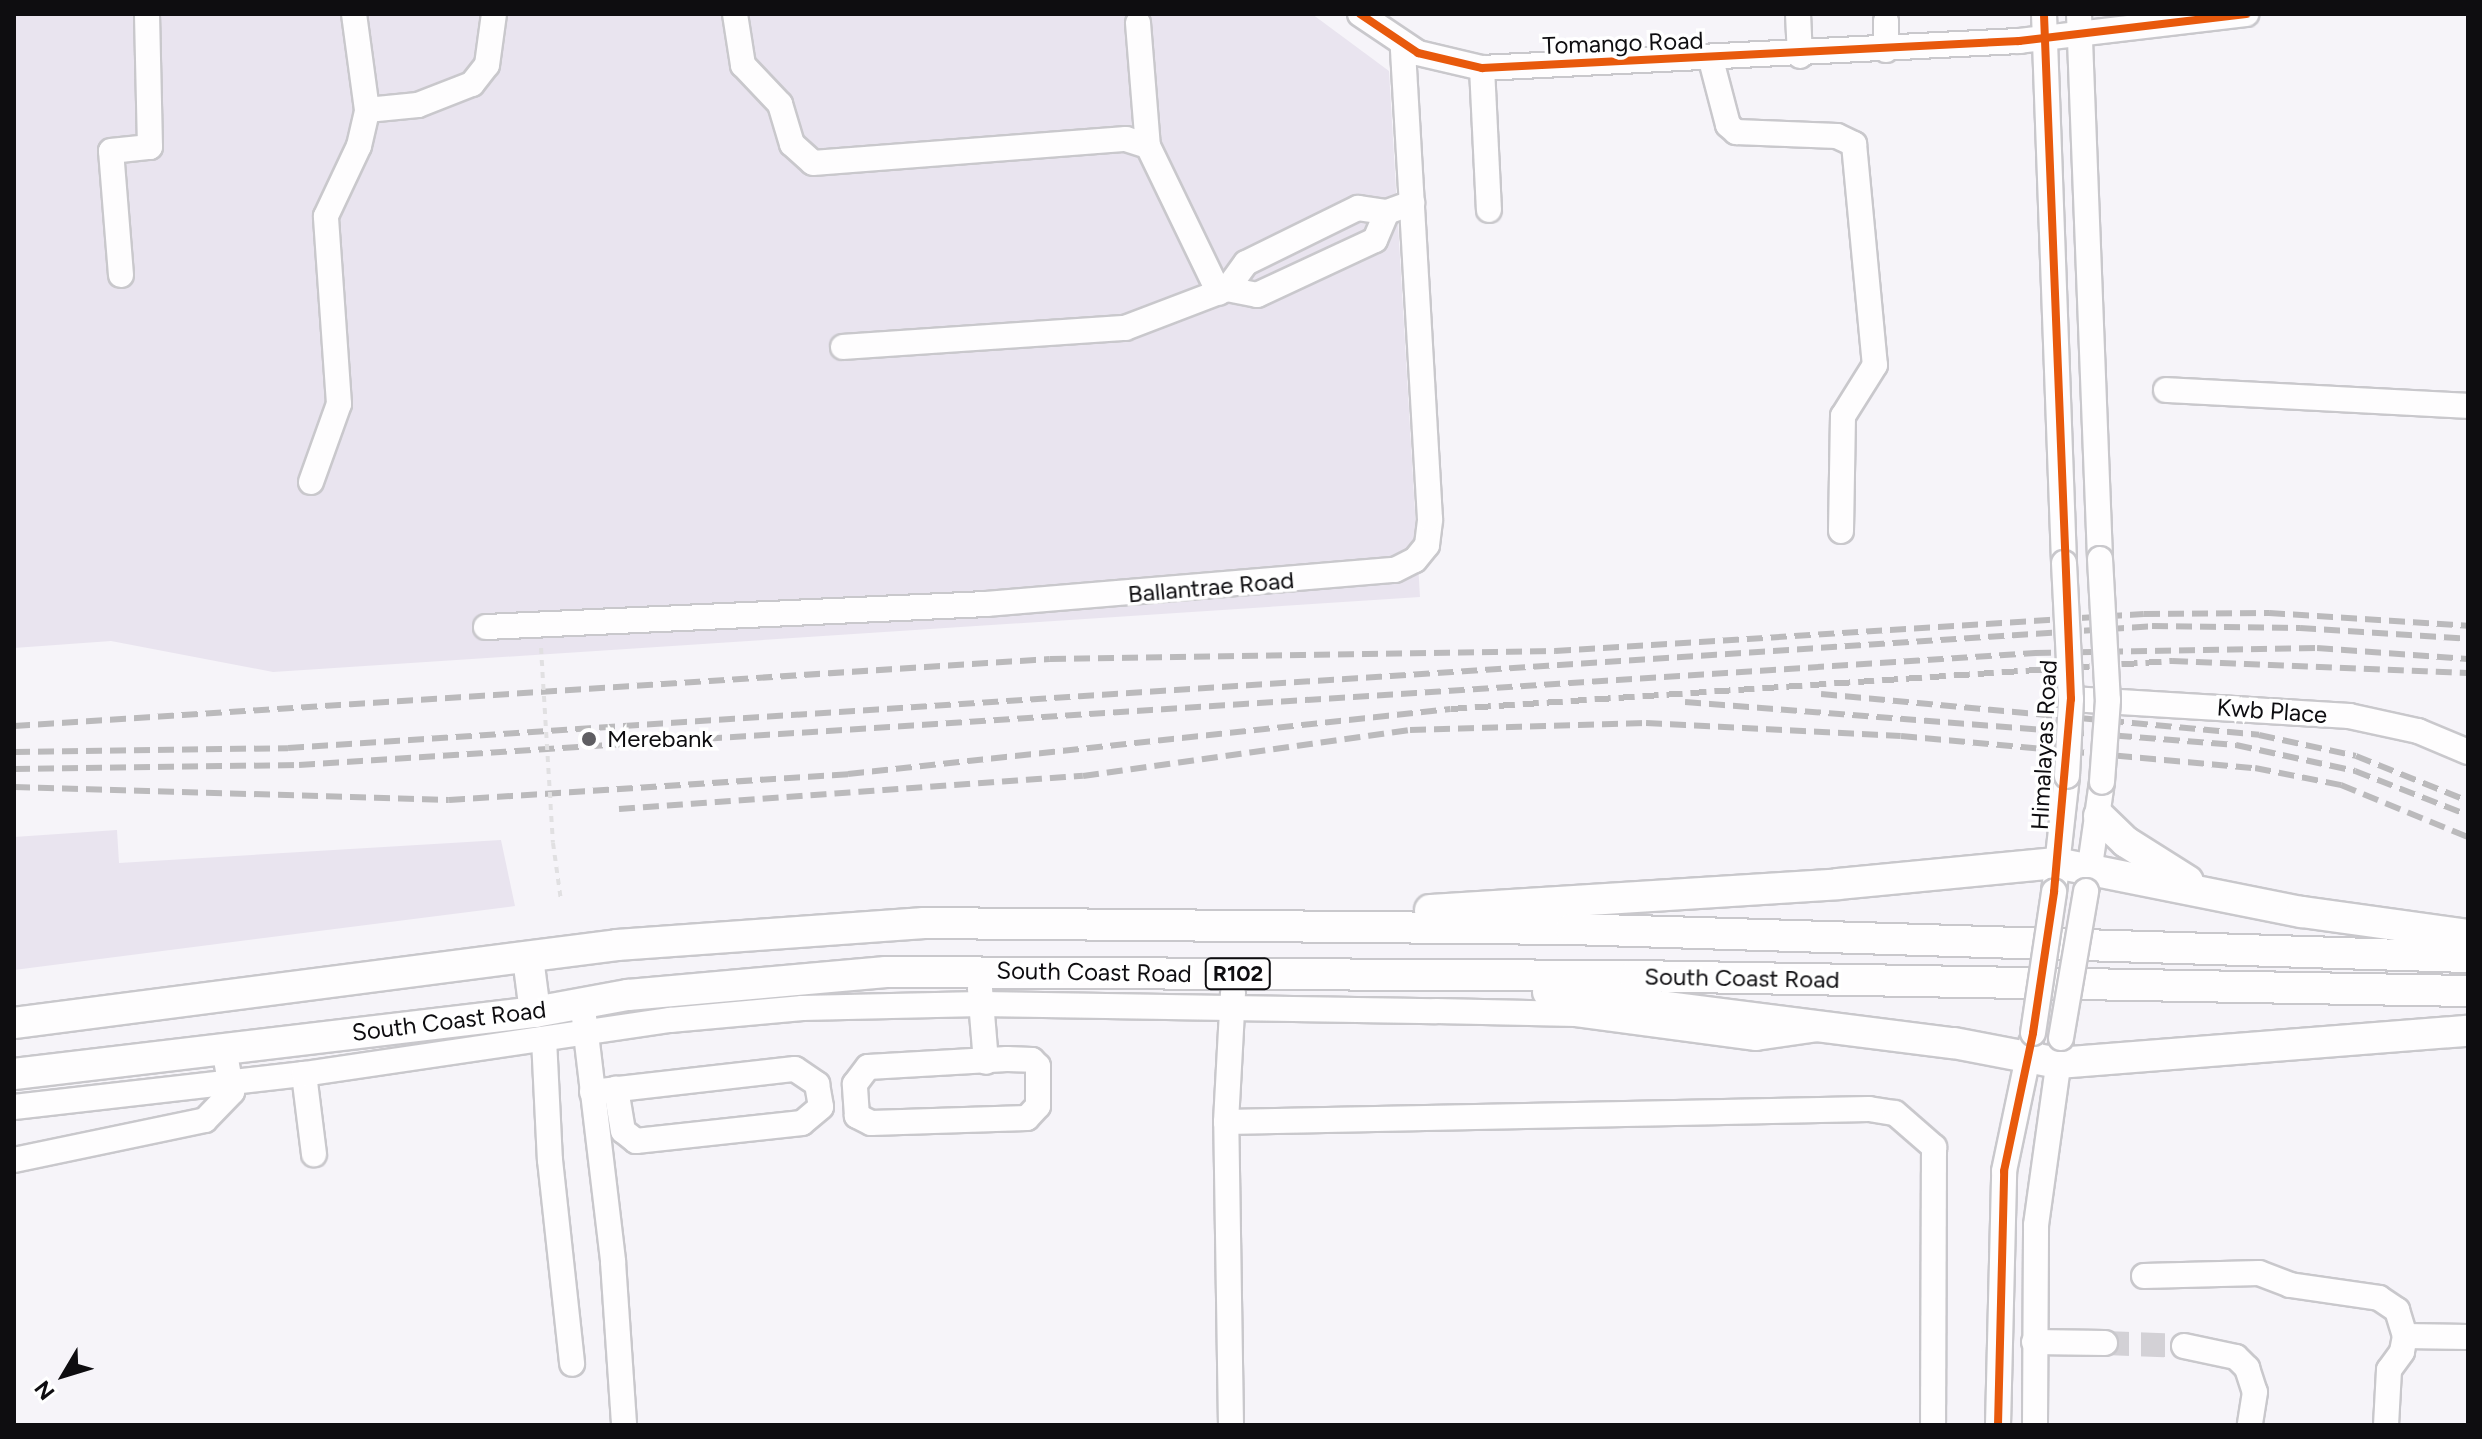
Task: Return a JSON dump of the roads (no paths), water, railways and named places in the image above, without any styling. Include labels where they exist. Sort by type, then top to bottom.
[{"type":"main road","points":[[2099,816],[2126,842],[2207,891]]},
{"type":"main road","points":[[1375,926],[1434,909],[1838,884],[2055,878],[2207,891],[2302,912],[2468,935]]},
{"type":"main road","points":[[1124,924],[1128,972]]},
{"type":"main road","name":"South Coast Road","points":[[14,1023],[528,958],[812,927],[1124,924],[1375,926],[2468,957]]},
{"type":"main road","points":[[528,958],[540,1025]]},
{"type":"main road","name":"South Coast Road","points":[[14,1074],[367,1032],[540,1025],[783,978],[979,971],[2468,991]]},
{"type":"main road","points":[[1419,976],[1954,1043],[2031,1046],[2060,1051],[2468,1031]]},
{"type":"street","points":[[121,275],[111,151],[150,147],[147,14]]},
{"type":"street","points":[[311,482],[339,404],[326,216],[359,146],[367,110],[354,14]]},
{"type":"street","points":[[367,110],[418,105],[472,84],[487,65],[494,14]]},
{"type":"street","points":[[735,14],[743,65],[780,104],[792,144],[813,163],[1126,139],[1148,146]]},
{"type":"street","name":"Tomango Road","points":[[1360,14],[1452,64],[1482,68],[1800,56],[2044,39],[2079,25],[2246,14]]},
{"type":"street","points":[[1798,14],[1800,56]]},
{"type":"street","name":"Himalayas Road","points":[[1998,1425],[2000,1214],[2031,1046],[2055,878],[2067,776],[2071,699],[2044,14]]},
{"type":"street","points":[[1886,21],[1886,50]]},
{"type":"street","points":[[1138,23],[1148,146],[1223,291]]},
{"type":"street","points":[[2035,1425],[2036,1225],[2060,1051],[2099,816],[2108,700],[2079,25]]},
{"type":"street","name":"Ballantrae Road","points":[[486,627],[986,604],[1405,567],[1423,551],[1430,533],[1412,203],[1393,31]]},
{"type":"street","points":[[1711,60],[1728,125],[1736,132],[1837,136],[1854,144],[1875,365],[1843,416],[1841,531]]},
{"type":"street","points":[[1482,68],[1489,210]]},
{"type":"street","points":[[1223,291],[1246,263],[1358,208],[1387,212],[1412,203]]},
{"type":"street","points":[[843,347],[1125,328],[1223,291],[1257,295],[1375,240],[1387,212]]},
{"type":"street","points":[[2166,390],[2468,406]]},
{"type":"street","name":"Kwb Place","points":[[2071,699],[2349,716],[2418,731],[2468,752]]},
{"type":"street","points":[[979,971],[986,1062]]},
{"type":"street","points":[[1231,1425],[1226,1122],[1233,974]]},
{"type":"street","points":[[604,1091],[795,1069],[817,1084],[821,1107],[802,1123],[636,1141],[623,1131],[604,1091],[584,1018],[981,1004],[1576,1014],[1756,1038],[1828,1027]]},
{"type":"street","points":[[14,1107],[373,1064],[540,1025],[550,1160],[572,1364]]},
{"type":"street","points":[[367,1032],[373,1064]]},
{"type":"street","points":[[14,1160],[116,1135],[188,1126],[216,1111],[228,1100],[234,1082],[224,1049]]},
{"type":"street","points":[[986,1062],[1036,1063],[1041,1093],[1033,1114],[1020,1120],[892,1123],[866,1122],[857,1116],[855,1084],[868,1067],[986,1062]]},
{"type":"street","points":[[304,1074],[314,1154]]},
{"type":"street","points":[[604,1091],[624,1425]]},
{"type":"street","points":[[1226,1122],[1869,1109],[1895,1113],[1934,1147],[1933,1425]]},
{"type":"street","points":[[2144,1276],[2259,1273],[2290,1285],[2379,1298],[2397,1310],[2405,1336],[2402,1352],[2389,1370],[2386,1425]]},
{"type":"street","points":[[2405,1336],[2468,1337]]},
{"type":"street","points":[[2034,1342],[2105,1343]]},
{"type":"street","points":[[2184,1346],[2236,1357],[2247,1368],[2255,1392],[2250,1425]]},
{"type":"tunnel","points":[[2105,1343],[2184,1346]]},
{"type":"railway","points":[[14,726],[1050,659],[1555,651],[2144,614],[2269,613],[2468,626]]},
{"type":"railway","points":[[14,752],[288,748],[2152,626],[2300,628],[2468,639]]},
{"type":"railway","points":[[14,769],[299,765],[2035,653],[2317,648],[2468,659]]},
{"type":"railway","points":[[14,787],[449,800],[848,774],[1451,709],[2172,661],[2468,673]]},
{"type":"railway","points":[[1821,694],[2259,735],[2356,756],[2468,801]]},
{"type":"railway","points":[[1685,702],[2236,745],[2355,771],[2468,815]]},
{"type":"railway","points":[[619,809],[1083,776],[1410,730],[1646,723],[1901,736],[2255,768],[2341,785],[2468,837]]},
{"type":"place","name":"Merebank","points":[[589,739]]}]
